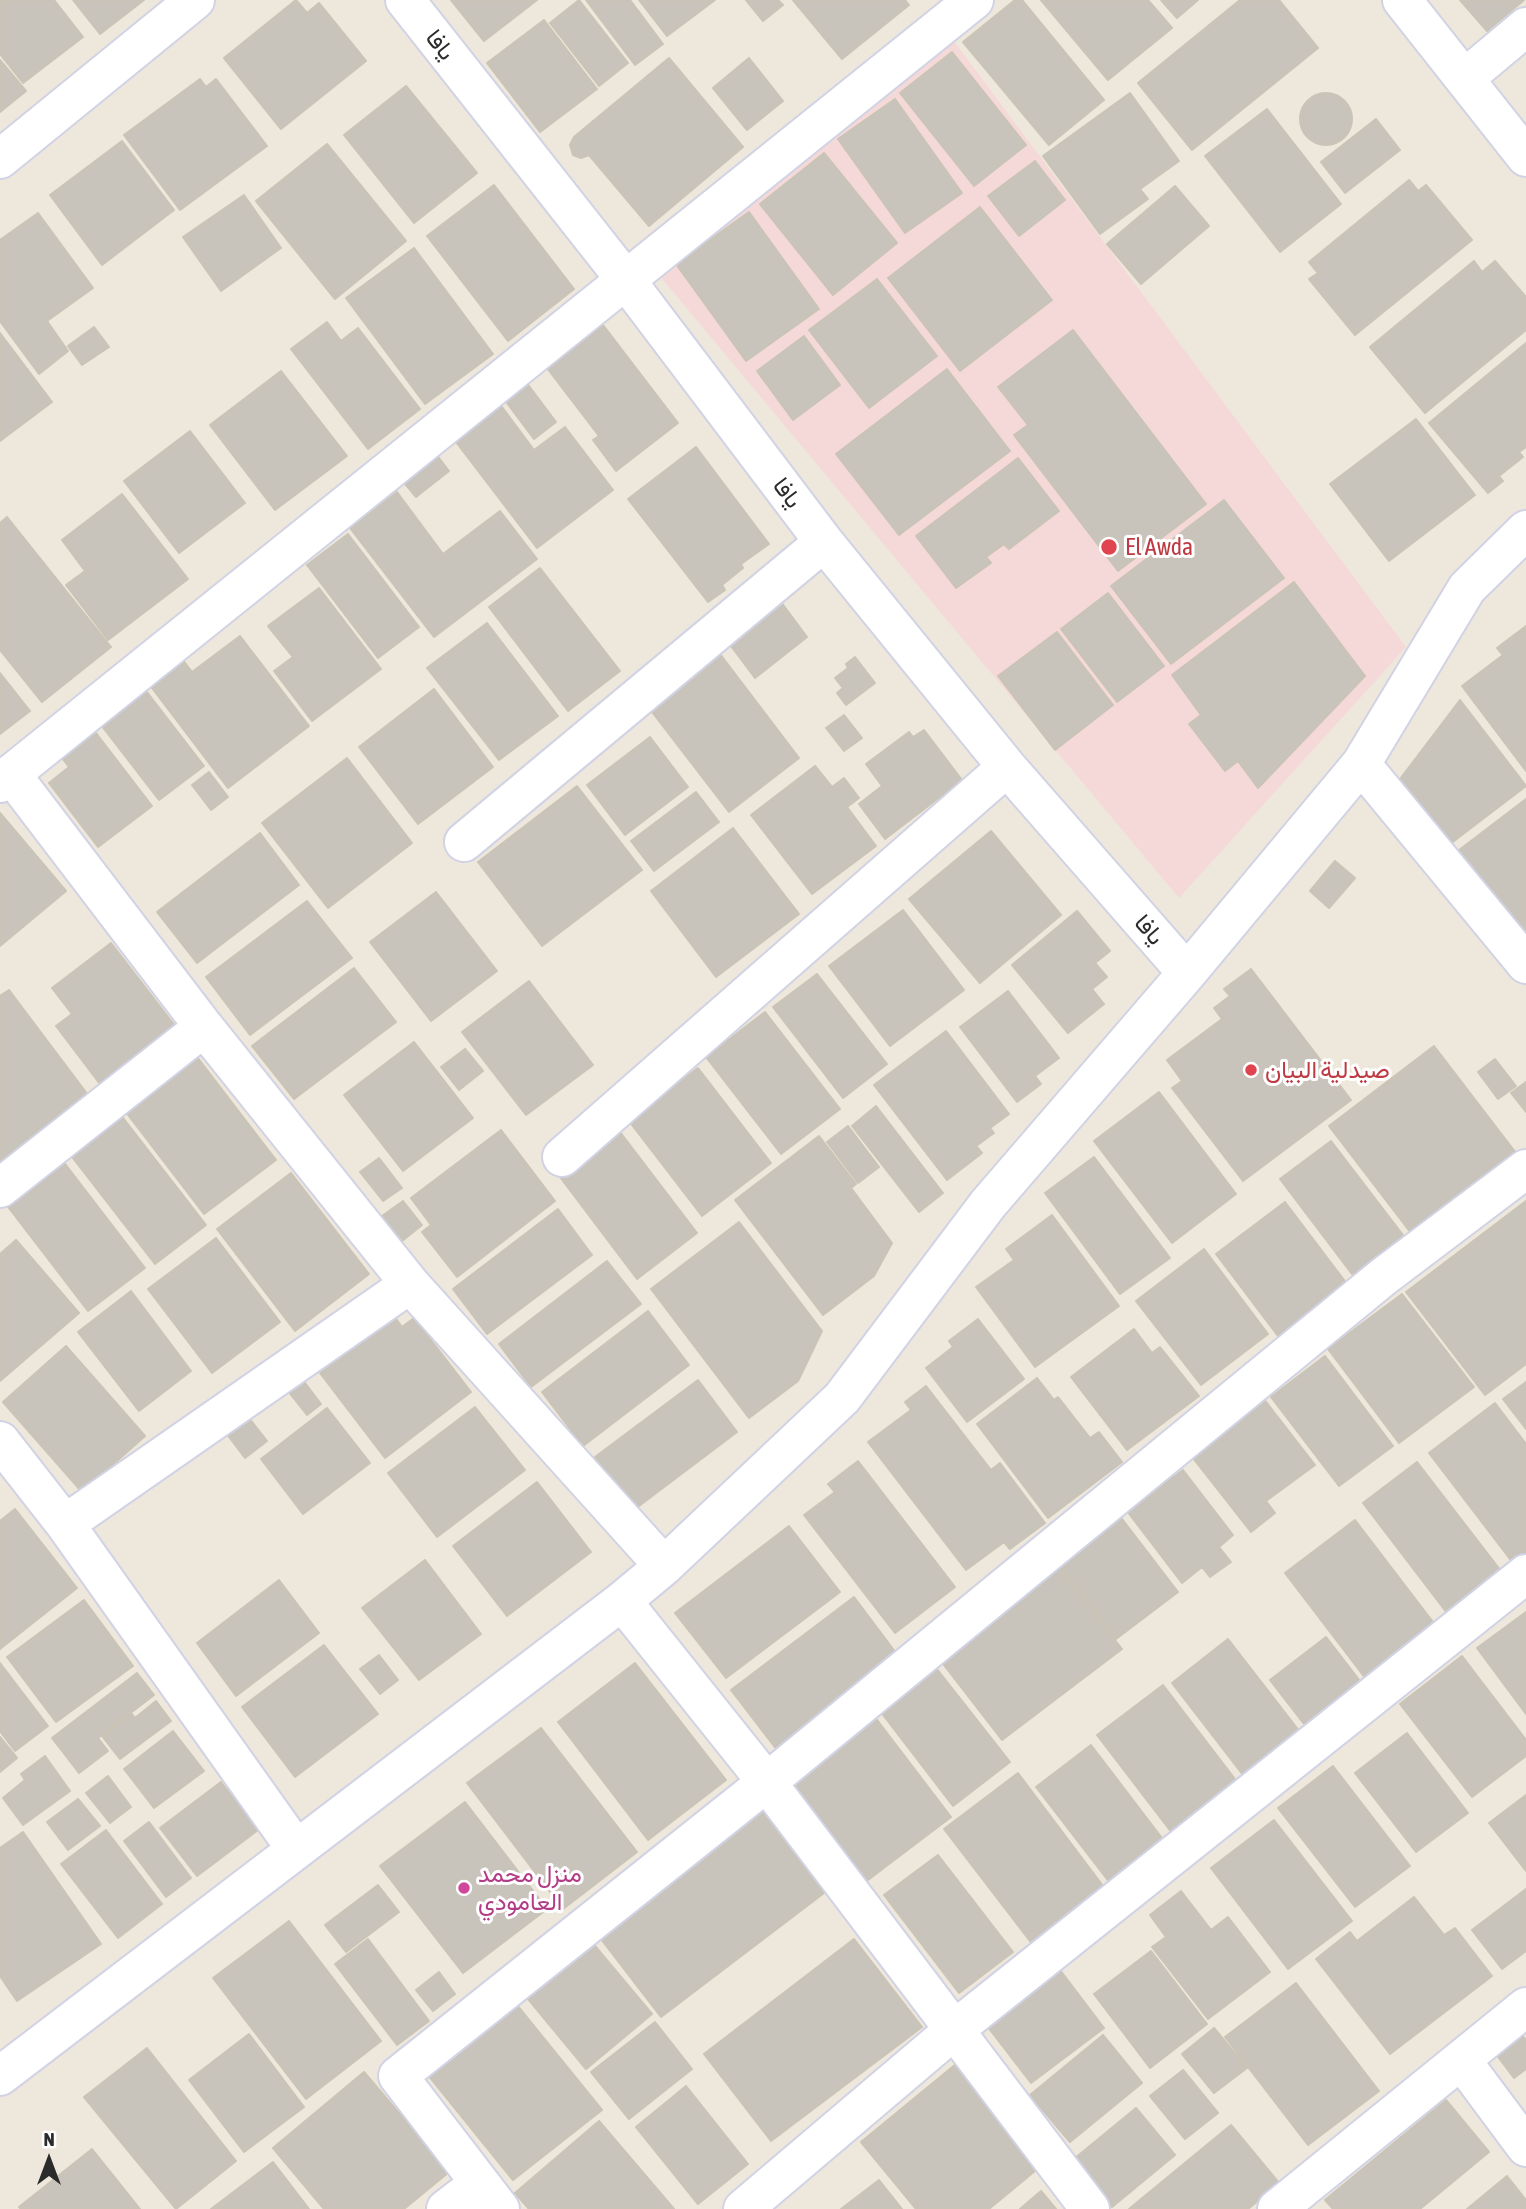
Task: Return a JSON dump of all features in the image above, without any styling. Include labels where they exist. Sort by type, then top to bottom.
[{"type":"street","points":[[0,159],[195,0]]},
{"type":"street","name":"يافا","points":[[405,0],[625,279],[824,542],[1007,768],[1187,973]]},
{"type":"street","points":[[664,1566],[410,1284],[5,779],[974,0]]},
{"type":"street","points":[[1402,0],[1526,157]]},
{"type":"street","points":[[1465,78],[1526,27]]},
{"type":"street","points":[[0,2076],[622,1601],[664,1566],[842,1398],[988,1204],[1187,973],[1361,764],[1467,589],[1526,530]]},
{"type":"street","points":[[464,842],[824,542]]},
{"type":"street","points":[[1361,764],[1526,964]]},
{"type":"street","points":[[562,1157],[1007,768]]},
{"type":"street","points":[[0,1188],[204,1027]]},
{"type":"street","points":[[446,2209],[490,2196],[398,2076],[767,1782],[1383,1277],[1526,1169]]},
{"type":"street","points":[[65,1524],[410,1284]]},
{"type":"street","points":[[0,1441],[65,1524],[296,1849]]},
{"type":"street","points":[[743,2209],[954,2030],[1526,1574]]},
{"type":"street","points":[[622,1601],[767,1782],[1090,2209]]},
{"type":"street","points":[[1277,2209],[1526,2007]]},
{"type":"street","points":[[1462,2061],[1526,2147]]},
{"type":"shaded area","name":"El Awda","points":[[953,40],[1406,647],[1179,898],[653,268]]},
{"type":"building","points":[[0,0],[54,0],[83,37],[23,83],[0,54]]},
{"type":"building","points":[[73,0],[144,0],[100,34]]},
{"type":"building","points":[[296,0],[307,13],[319,3],[366,61],[281,129],[224,58]]},
{"type":"building","points":[[451,0],[537,0],[484,41]]},
{"type":"building","points":[[579,0],[628,63],[599,86],[550,23]]},
{"type":"building","points":[[586,0],[630,0],[663,44],[635,65]]},
{"type":"building","points":[[639,0],[715,0],[667,36]]},
{"type":"building","points":[[746,0],[778,0],[783,5],[763,21]]},
{"type":"building","points":[[793,0],[905,0],[909,5],[842,59]]},
{"type":"building","points":[[1015,0],[1022,0],[1104,100],[1049,145],[963,42]]},
{"type":"building","points":[[1041,0],[1148,0],[1172,28],[1108,80]]},
{"type":"building","points":[[1161,0],[1198,0],[1177,18]]},
{"type":"building","points":[[1240,0],[1279,0],[1318,48],[1192,150],[1138,83]]},
{"type":"building","points":[[1460,0],[1524,0],[1487,31]]},
{"type":"building","points":[[544,20],[597,89],[540,132],[487,63]]},
{"type":"building","points":[[952,52],[1026,145],[974,186],[900,93]]},
{"type":"building","points":[[669,58],[743,147],[649,226],[589,155],[581,158],[573,155],[570,145],[574,137]]},
{"type":"building","points":[[749,58],[783,101],[747,130],[713,88]]},
{"type":"building","points":[[0,60],[26,91],[0,112]]},
{"type":"building","points":[[200,79],[206,87],[216,79],[267,146],[180,210],[124,135]]},
{"type":"building","points":[[406,86],[477,173],[414,223],[344,135]]},
{"type":"building","points":[[1130,93],[1179,161],[1140,189],[1148,199],[1100,234],[1043,156]]},
{"type":"building","points":[[1326,93],[1336,95],[1344,101],[1350,109],[1350,129],[1344,137],[1336,143],[1326,145],[1316,143],[1308,137],[1302,129],[1300,119],[1302,109],[1308,101],[1316,95]]},
{"type":"building","points":[[895,99],[962,193],[905,233],[838,139]]},
{"type":"building","points":[[1267,109],[1341,204],[1280,252],[1205,156]]},
{"type":"building","points":[[1376,119],[1400,150],[1345,193],[1321,162]]},
{"type":"building","points":[[122,141],[174,210],[102,265],[50,195]]},
{"type":"building","points":[[327,144],[406,241],[335,299],[256,201]]},
{"type":"building","points":[[824,153],[897,243],[833,295],[760,204]]},
{"type":"building","points":[[1035,161],[1065,200],[1019,236],[988,196]]},
{"type":"building","points":[[1409,180],[1418,191],[1426,185],[1472,240],[1355,335],[1309,279],[1318,273],[1309,262]]},
{"type":"building","points":[[494,185],[574,289],[508,341],[427,236]]},
{"type":"building","points":[[1175,186],[1209,226],[1141,284],[1107,244]]},
{"type":"building","points":[[244,195],[281,248],[221,291],[183,237]]},
{"type":"building","points":[[980,207],[1052,300],[960,371],[888,278]]},
{"type":"building","points":[[749,212],[819,309],[746,361],[676,264]]},
{"type":"building","points":[[38,213],[93,288],[47,321],[68,351],[39,374],[0,321],[0,240]]},
{"type":"building","points":[[414,248],[493,354],[425,404],[346,298]]},
{"type":"building","points":[[1474,261],[1482,272],[1495,261],[1526,297],[1526,330],[1425,413],[1370,347]]},
{"type":"building","points":[[877,279],[937,356],[869,408],[809,330]]},
{"type":"building","points":[[327,322],[341,341],[358,328],[420,409],[368,449],[291,349]]},
{"type":"building","points":[[603,325],[678,423],[616,471],[593,440],[599,436],[547,368]]},
{"type":"building","points":[[94,327],[109,347],[82,365],[68,346]]},
{"type":"building","points":[[1073,330],[1206,504],[1118,571],[1014,435],[1028,425],[998,387]]},
{"type":"building","points":[[0,333],[52,402],[0,441]]},
{"type":"building","points":[[804,336],[840,385],[793,420],[757,371]]},
{"type":"building","points":[[1526,343],[1526,447],[1519,452],[1523,457],[1499,476],[1503,481],[1488,493],[1429,423]]},
{"type":"building","points":[[947,369],[1010,451],[899,535],[836,454]]},
{"type":"building","points":[[281,371],[347,456],[275,510],[210,425]]},
{"type":"building","points":[[526,382],[556,422],[534,439],[504,399]]},
{"type":"building","points":[[499,403],[534,450],[565,427],[613,490],[537,548],[453,438]]},
{"type":"building","points":[[1416,419],[1475,495],[1389,561],[1330,484]]},
{"type":"building","points":[[190,431],[245,503],[179,553],[124,481]]},
{"type":"building","points":[[696,447],[769,544],[741,564],[743,568],[722,585],[725,590],[708,602],[628,499]]},
{"type":"building","points":[[436,454],[449,471],[416,497],[402,480]]},
{"type":"building","points":[[1018,458],[1059,511],[1009,549],[1004,544],[986,557],[991,563],[956,588],[916,536]]},
{"type":"building","points":[[397,492],[443,554],[500,511],[537,559],[434,637],[350,528]]},
{"type":"building","points":[[122,494],[188,579],[108,640],[66,585],[85,571],[62,540]]},
{"type":"building","points":[[1224,500],[1284,578],[1171,664],[1111,586]]},
{"type":"building","points":[[7,517],[111,647],[42,702],[0,650],[0,523]]},
{"type":"building","points":[[348,534],[419,627],[378,658],[307,565]]},
{"type":"building","points":[[540,568],[620,671],[568,711],[489,607]]},
{"type":"building","points":[[1294,582],[1365,676],[1258,788],[1238,761],[1225,771],[1189,724],[1201,715],[1172,675]]},
{"type":"building","points":[[319,588],[381,669],[312,721],[274,671],[293,657],[268,626]]},
{"type":"building","points":[[1108,593],[1164,666],[1117,702],[1061,629]]},
{"type":"building","points":[[781,602],[807,637],[755,678],[728,642]]},
{"type":"building","points":[[487,623],[558,716],[499,760],[427,668]]},
{"type":"building","points":[[1526,626],[1526,771],[1462,686],[1503,655],[1497,648]]},
{"type":"building","points":[[1057,632],[1113,705],[1055,750],[998,676]]},
{"type":"building","points":[[240,636],[309,726],[228,788],[149,684],[182,659],[192,672]]},
{"type":"building","points":[[720,654],[799,758],[729,812],[649,708]]},
{"type":"building","points":[[855,657],[875,683],[846,705],[837,693],[843,688],[835,678],[848,668],[846,664]]},
{"type":"building","points":[[0,673],[30,711],[0,734]]},
{"type":"building","points":[[143,687],[204,766],[159,800],[98,721]]},
{"type":"building","points":[[434,689],[493,767],[418,824],[359,747]]},
{"type":"building","points":[[1460,700],[1526,786],[1450,844],[1400,779]]},
{"type":"building","points":[[844,715],[862,738],[844,751],[826,728]]},
{"type":"building","points":[[924,730],[962,780],[885,839],[859,804],[882,786],[866,764],[909,732],[913,737]]},
{"type":"building","points":[[96,733],[152,806],[98,847],[49,783],[69,767],[62,758]]},
{"type":"building","points":[[650,737],[688,787],[625,835],[587,785]]},
{"type":"building","points":[[347,758],[412,843],[328,908],[262,823]]},
{"type":"building","points":[[815,766],[832,787],[844,778],[859,798],[847,807],[876,846],[812,894],[751,815]]},
{"type":"building","points":[[209,772],[228,797],[211,810],[192,785]]},
{"type":"building","points":[[577,786],[642,870],[542,946],[478,862]]},
{"type":"building","points":[[696,792],[719,822],[654,871],[631,841]]},
{"type":"building","points":[[1526,799],[1526,944],[1450,857]]},
{"type":"building","points":[[0,813],[66,891],[0,946]]},
{"type":"building","points":[[733,828],[799,914],[716,977],[651,891]]},
{"type":"building","points":[[991,831],[1061,915],[980,983],[909,899]]},
{"type":"building","points":[[260,833],[299,885],[197,963],[157,912]]},
{"type":"building","points":[[1335,861],[1355,878],[1329,908],[1310,891]]},
{"type":"building","points":[[436,892],[497,971],[431,1021],[370,942]]},
{"type":"building","points":[[307,901],[352,958],[250,1035],[206,977]]},
{"type":"building","points":[[903,910],[964,990],[890,1046],[829,966]]},
{"type":"building","points":[[1077,911],[1110,951],[1095,963],[1107,977],[1092,989],[1104,1004],[1068,1033],[1012,965]]},
{"type":"building","points":[[111,943],[175,1026],[100,1084],[56,1026],[72,1014],[52,988]]},
{"type":"building","points":[[354,968],[396,1022],[294,1099],[252,1046]]},
{"type":"building","name":"صيدلية البيان","points":[[1251,969],[1351,1100],[1243,1181],[1172,1088],[1182,1081],[1167,1060],[1222,1019],[1214,1008],[1230,996],[1224,989]]},
{"type":"building","points":[[817,974],[887,1064],[843,1098],[773,1007]]},
{"type":"building","points":[[529,981],[593,1065],[526,1115],[462,1032]]},
{"type":"building","points":[[9,990],[88,1095],[0,1161],[0,996]]},
{"type":"building","points":[[1008,991],[1059,1058],[1035,1076],[1041,1084],[1017,1102],[960,1027]]},
{"type":"building","points":[[765,1012],[840,1109],[781,1154],[706,1057]]},
{"type":"building","points":[[946,1031],[1009,1114],[990,1128],[994,1133],[976,1146],[982,1153],[947,1180],[874,1085]]},
{"type":"building","points":[[414,1042],[473,1118],[403,1171],[344,1095]]},
{"type":"building","points":[[1434,1046],[1516,1153],[1411,1233],[1329,1126]]},
{"type":"building","points":[[465,1049],[483,1071],[459,1090],[441,1067]]},
{"type":"building","points":[[194,1053],[276,1160],[204,1214],[122,1107]]},
{"type":"building","points":[[1495,1059],[1516,1086],[1498,1099],[1478,1072]]},
{"type":"building","points":[[698,1068],[771,1163],[702,1216],[629,1121]]},
{"type":"building","points":[[1526,1082],[1526,1112],[1511,1093]]},
{"type":"building","points":[[1159,1092],[1236,1194],[1172,1243],[1094,1141]]},
{"type":"building","points":[[876,1106],[943,1193],[919,1212],[852,1126]]},
{"type":"building","points":[[120,1114],[206,1225],[155,1264],[69,1153]]},
{"type":"building","points":[[848,1126],[879,1167],[858,1183],[827,1142]]},
{"type":"building","points":[[501,1130],[555,1201],[457,1277],[422,1232],[431,1225],[411,1198]]},
{"type":"building","points":[[620,1132],[697,1233],[637,1279],[560,1177]]},
{"type":"building","points":[[819,1136],[856,1184],[851,1188],[892,1243],[874,1276],[823,1315],[735,1200]]},
{"type":"building","points":[[1331,1141],[1406,1239],[1355,1278],[1280,1179]]},
{"type":"building","points":[[59,1156],[145,1268],[88,1311],[2,1199]]},
{"type":"building","points":[[1094,1157],[1170,1258],[1120,1294],[1045,1193]]},
{"type":"building","points":[[379,1158],[402,1188],[383,1201],[360,1172]]},
{"type":"building","points":[[291,1173],[369,1274],[295,1331],[217,1229]]},
{"type":"building","points":[[403,1201],[422,1225],[402,1241],[382,1216]]},
{"type":"building","points":[[1526,1201],[1526,1364],[1485,1395],[1406,1292]]},
{"type":"building","points":[[1285,1202],[1347,1284],[1278,1336],[1216,1254]]},
{"type":"building","points":[[558,1209],[592,1255],[487,1334],[453,1289]]},
{"type":"building","points":[[1052,1215],[1119,1306],[1035,1367],[976,1287],[1014,1260],[1006,1249]]},
{"type":"building","points":[[739,1222],[822,1331],[798,1381],[749,1418],[651,1289]]},
{"type":"building","points":[[216,1238],[280,1322],[212,1373],[148,1289]]},
{"type":"building","points":[[16,1240],[79,1313],[0,1381],[0,1254]]},
{"type":"building","points":[[1204,1249],[1268,1334],[1201,1385],[1136,1301]]},
{"type":"building","points":[[607,1261],[641,1304],[531,1387],[499,1344]]},
{"type":"building","points":[[131,1291],[191,1371],[139,1411],[78,1332]]},
{"type":"building","points":[[1402,1294],[1474,1387],[1399,1443],[1328,1349]]},
{"type":"building","points":[[648,1311],[689,1365],[583,1446],[542,1392]]},
{"type":"building","points":[[394,1316],[402,1327],[414,1318],[471,1392],[385,1458],[320,1373]]},
{"type":"building","points":[[978,1319],[1024,1379],[967,1422],[926,1368],[953,1347],[949,1341]]},
{"type":"building","points":[[1134,1329],[1152,1353],[1160,1347],[1199,1396],[1127,1450],[1071,1377]]},
{"type":"building","points":[[66,1346],[145,1436],[82,1492],[3,1402]]},
{"type":"building","points":[[1325,1356],[1393,1446],[1339,1486],[1271,1397]]},
{"type":"building","points":[[299,1375],[321,1404],[307,1415],[284,1386]]},
{"type":"building","points":[[1037,1378],[1054,1400],[1058,1397],[1090,1438],[1099,1432],[1122,1462],[1048,1518],[977,1424]]},
{"type":"building","points":[[698,1380],[737,1432],[635,1509],[595,1457]]},
{"type":"building","points":[[1526,1382],[1526,1429],[1503,1399]]},
{"type":"building","points":[[926,1386],[991,1470],[1000,1463],[1045,1523],[1010,1549],[1004,1542],[966,1570],[868,1442],[911,1410],[905,1402]]},
{"type":"building","points":[[1263,1398],[1315,1465],[1266,1501],[1275,1513],[1251,1532],[1189,1453]]},
{"type":"building","points":[[1495,1403],[1526,1444],[1526,1554],[1513,1563],[1429,1453]]},
{"type":"building","points":[[475,1407],[525,1470],[437,1537],[388,1473]]},
{"type":"building","points":[[327,1408],[370,1463],[303,1514],[261,1459]]},
{"type":"building","points":[[242,1409],[267,1441],[245,1458],[220,1425]]},
{"type":"building","points":[[858,1461],[955,1587],[895,1633],[804,1515],[835,1492],[828,1484]]},
{"type":"building","points":[[1417,1462],[1501,1571],[1447,1613],[1363,1503]]},
{"type":"building","points":[[1183,1470],[1233,1535],[1219,1547],[1231,1562],[1210,1577],[1202,1567],[1182,1583],[1127,1511]]},
{"type":"building","points":[[537,1482],[591,1552],[507,1616],[453,1546]]},
{"type":"building","points":[[15,1509],[77,1588],[0,1649],[0,1521]]},
{"type":"building","points":[[1119,1515],[1178,1592],[1116,1639],[1057,1562]]},
{"type":"building","points":[[1355,1520],[1436,1626],[1366,1679],[1285,1573]]},
{"type":"building","points":[[789,1526],[840,1592],[726,1678],[675,1613]]},
{"type":"building","points":[[425,1560],[481,1634],[419,1680],[362,1608]]},
{"type":"building","points":[[1057,1565],[1122,1649],[1002,1740],[937,1656]]},
{"type":"building","points":[[279,1580],[319,1633],[236,1696],[197,1643]]},
{"type":"building","points":[[854,1597],[899,1657],[777,1750],[731,1690]]},
{"type":"building","points":[[84,1600],[133,1666],[56,1722],[7,1657]]},
{"type":"building","points":[[1526,1612],[1526,1714],[1477,1648]]},
{"type":"building","points":[[1326,1637],[1360,1681],[1304,1724],[1270,1680]]},
{"type":"building","points":[[1228,1639],[1300,1732],[1243,1775],[1172,1683]]},
{"type":"building","points":[[324,1645],[378,1714],[295,1777],[242,1707]]},
{"type":"building","points":[[379,1655],[398,1680],[380,1694],[360,1669]]},
{"type":"building","points":[[1462,1656],[1526,1740],[1526,1756],[1472,1797],[1400,1704]]},
{"type":"building","points":[[0,1663],[48,1726],[15,1751],[0,1731]]},
{"type":"building","points":[[635,1663],[726,1780],[648,1840],[558,1722]]},
{"type":"building","points":[[933,1664],[1010,1762],[953,1806],[877,1707]]},
{"type":"building","points":[[137,1673],[154,1695],[98,1738],[108,1751],[79,1773],[52,1738]]},
{"type":"building","points":[[1163,1685],[1238,1783],[1172,1833],[1097,1735]]},
{"type":"building","points":[[156,1701],[171,1721],[120,1759],[102,1736],[132,1714],[135,1718]]},
{"type":"building","points":[[871,1712],[951,1817],[864,1883],[783,1778]]},
{"type":"building","points":[[541,1728],[637,1852],[563,1909],[467,1783]]},
{"type":"building","points":[[173,1731],[204,1771],[154,1808],[124,1769]]},
{"type":"building","points":[[1407,1733],[1468,1813],[1416,1852],[1355,1773]]},
{"type":"building","points":[[0,1737],[17,1758],[0,1772]]},
{"type":"building","points":[[1091,1745],[1165,1842],[1110,1883],[1036,1787]]},
{"type":"building","points":[[45,1756],[70,1791],[23,1825],[3,1798],[25,1780],[21,1774]]},
{"type":"building","points":[[1333,1766],[1410,1866],[1355,1907],[1278,1808]]},
{"type":"building","points":[[1018,1773],[1106,1890],[1033,1945],[944,1829]]},
{"type":"building","points":[[108,1776],[131,1807],[110,1823],[86,1793]]},
{"type":"building","points":[[221,1782],[258,1830],[197,1876],[160,1828]]},
{"type":"building","points":[[1526,1795],[1526,1871],[1489,1823]]},
{"type":"building","points":[[78,1799],[100,1826],[68,1850],[47,1822]]},
{"type":"building","name":"منزل محمد العامودي","points":[[465,1802],[547,1909],[463,1973],[380,1866]]},
{"type":"building","points":[[757,1805],[824,1893],[661,2017],[594,1930]]},
{"type":"building","points":[[1274,1820],[1352,1921],[1288,1969],[1211,1868]]},
{"type":"building","points":[[149,1822],[191,1878],[166,1897],[124,1841]]},
{"type":"building","points":[[106,1830],[162,1904],[118,1938],[61,1864]]},
{"type":"building","points":[[23,1832],[101,1944],[17,2001],[0,1976],[0,1848]]},
{"type":"building","points":[[938,1855],[1013,1952],[959,1993],[884,1895]]},
{"type":"building","points":[[378,1885],[399,1912],[346,1952],[325,1925]]},
{"type":"building","points":[[1526,1889],[1526,1951],[1502,1969],[1472,1930]]},
{"type":"building","points":[[1181,1891],[1211,1930],[1228,1917],[1270,1972],[1208,2019],[1152,1947],[1166,1937],[1150,1915]]},
{"type":"building","points":[[1414,1897],[1444,1935],[1455,1928],[1492,1976],[1390,2054],[1316,1959],[1350,1932],[1357,1941]]},
{"type":"building","points":[[289,1921],[381,2041],[306,2099],[213,1978]]},
{"type":"building","points":[[585,1934],[652,2014],[586,2069],[519,1988]]},
{"type":"building","points":[[368,1939],[429,2021],[397,2045],[335,1964]]},
{"type":"building","points":[[854,1939],[922,2027],[771,2141],[704,2054]]},
{"type":"building","points":[[1151,1951],[1207,2024],[1150,2068],[1094,1994]]},
{"type":"building","points":[[1057,1966],[1104,2028],[1031,2083],[984,2022]]},
{"type":"building","points":[[439,1972],[455,1994],[433,2011],[416,1990]]},
{"type":"building","points":[[1296,1983],[1379,2091],[1308,2145],[1225,2037]]},
{"type":"building","points":[[512,1999],[602,2110],[513,2180],[424,2070]]},
{"type":"building","points":[[655,2022],[692,2069],[629,2119],[591,2072]]},
{"type":"building","points":[[1214,2028],[1247,2068],[1214,2093],[1182,2054]]},
{"type":"building","points":[[1518,2030],[1526,2040],[1526,2069],[1514,2078],[1492,2049]]},
{"type":"building","points":[[249,2034],[304,2107],[244,2152],[189,2080]]},
{"type":"building","points":[[1103,2035],[1142,2083],[1070,2142],[1030,2095]]},
{"type":"building","points":[[147,2048],[236,2161],[176,2209],[84,2097]]},
{"type":"building","points":[[956,2064],[1041,2166],[989,2209],[916,2209],[861,2142]]},
{"type":"building","points":[[1183,2070],[1218,2113],[1185,2139],[1150,2096]]},
{"type":"building","points":[[364,2072],[449,2172],[404,2209],[324,2209],[273,2148]]},
{"type":"building","points":[[686,2086],[748,2164],[698,2204],[636,2127]]},
{"type":"building","points":[[1446,2100],[1489,2152],[1420,2209],[1333,2209],[1325,2200]]},
{"type":"building","points":[[1136,2108],[1175,2155],[1112,2207],[1074,2159]]},
{"type":"building","points":[[599,2121],[674,2209],[529,2209],[515,2193]]},
{"type":"building","points":[[1231,2125],[1279,2183],[1248,2209],[1129,2209]]},
{"type":"building","points":[[92,2149],[140,2209],[19,2207]]},
{"type":"building","points":[[273,2162],[309,2209],[211,2209]]},
{"type":"building","points":[[1507,2176],[1526,2200],[1526,2209],[1467,2209]]},
{"type":"building","points":[[879,2180],[902,2209],[841,2209]]},
{"type":"building","points":[[1041,2191],[1056,2209],[1020,2209]]},
{"type":"place","name":"El Awda","points":[[1109,547]]},
{"type":"place","name":"صيدلية البيان","points":[[1251,1070]]},
{"type":"place","name":"منزل محمد العامودي","points":[[464,1888]]}]
